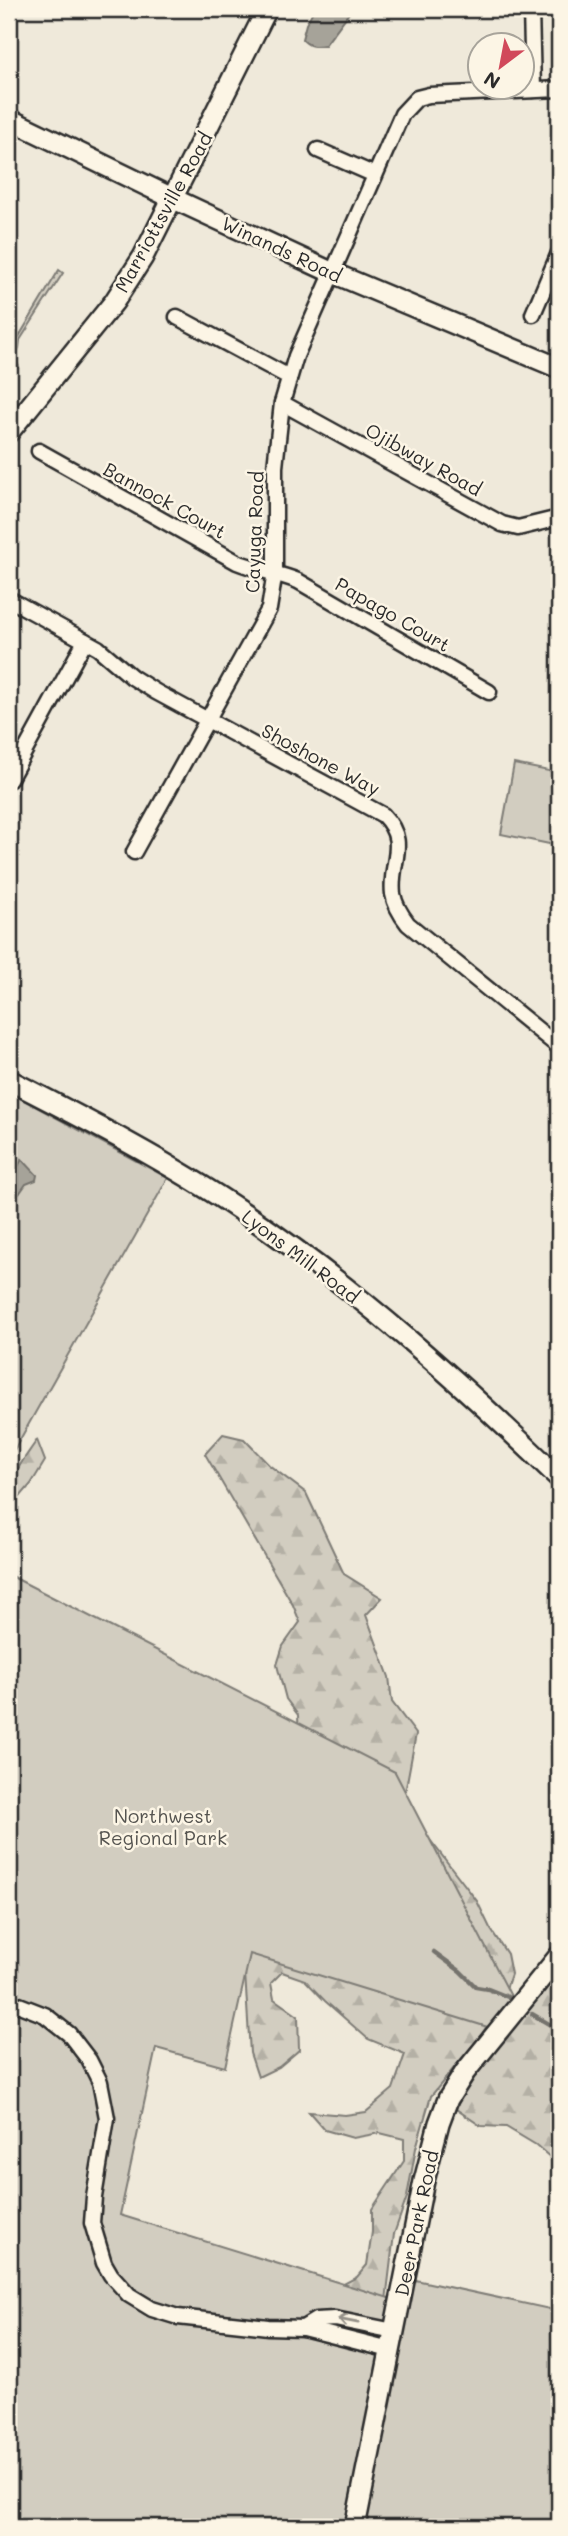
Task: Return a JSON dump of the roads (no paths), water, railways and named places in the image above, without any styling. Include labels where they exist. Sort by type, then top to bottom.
[{"type":"street","name":"Marriottsville Road","points":[[9,432],[114,302],[143,257],[267,9]]},
{"type":"street","points":[[531,9],[532,32]]},
{"type":"street","name":"Cayuga Road","points":[[536,90],[559,89]]},
{"type":"street","name":"Cayuga Road","points":[[134,852],[269,609],[275,572],[275,467],[282,403],[289,377],[375,175],[402,114],[417,98],[466,93]]},
{"type":"street","name":"Winands Road","points":[[9,119],[333,273],[559,368]]},
{"type":"street","points":[[317,150],[375,175]]},
{"type":"street","points":[[533,314],[559,253]]},
{"type":"street","points":[[177,317],[289,377]]},
{"type":"street","name":"Ojibway Road","points":[[282,403],[502,524],[518,527],[557,515]]},
{"type":"street","name":"Bannock Court","points":[[39,451],[237,562],[259,570],[275,572]]},
{"type":"street","name":"Papago Court","points":[[275,572],[298,581],[489,692]]},
{"type":"street","name":"Shoshone Way","points":[[9,599],[98,648],[143,684],[383,815],[392,824],[397,836],[393,894],[399,912],[408,924],[559,1047]]},
{"type":"street","points":[[9,779],[85,641]]},
{"type":"street","name":"Lyons Mill Road","points":[[9,1080],[149,1155],[258,1223],[418,1346],[559,1478]]},
{"type":"street","name":"Deer Park Road","points":[[355,2527],[426,2171],[443,2111],[465,2072],[559,1956]]},
{"type":"street","points":[[9,2001],[45,2015],[69,2034],[84,2051],[100,2082],[106,2104],[106,2125],[92,2223],[104,2263],[129,2295],[152,2309],[178,2317],[303,2328],[390,2350]]},
{"type":"street","points":[[303,2328],[316,2320],[335,2319],[394,2331]]},
{"type":"waterway","points":[[434,1952],[476,1987],[508,1997]]},
{"type":"waterway","points":[[532,2014],[559,2030]]},
{"type":"park label","name":"Northwest Regional Park","points":[[163,1826]]}]
